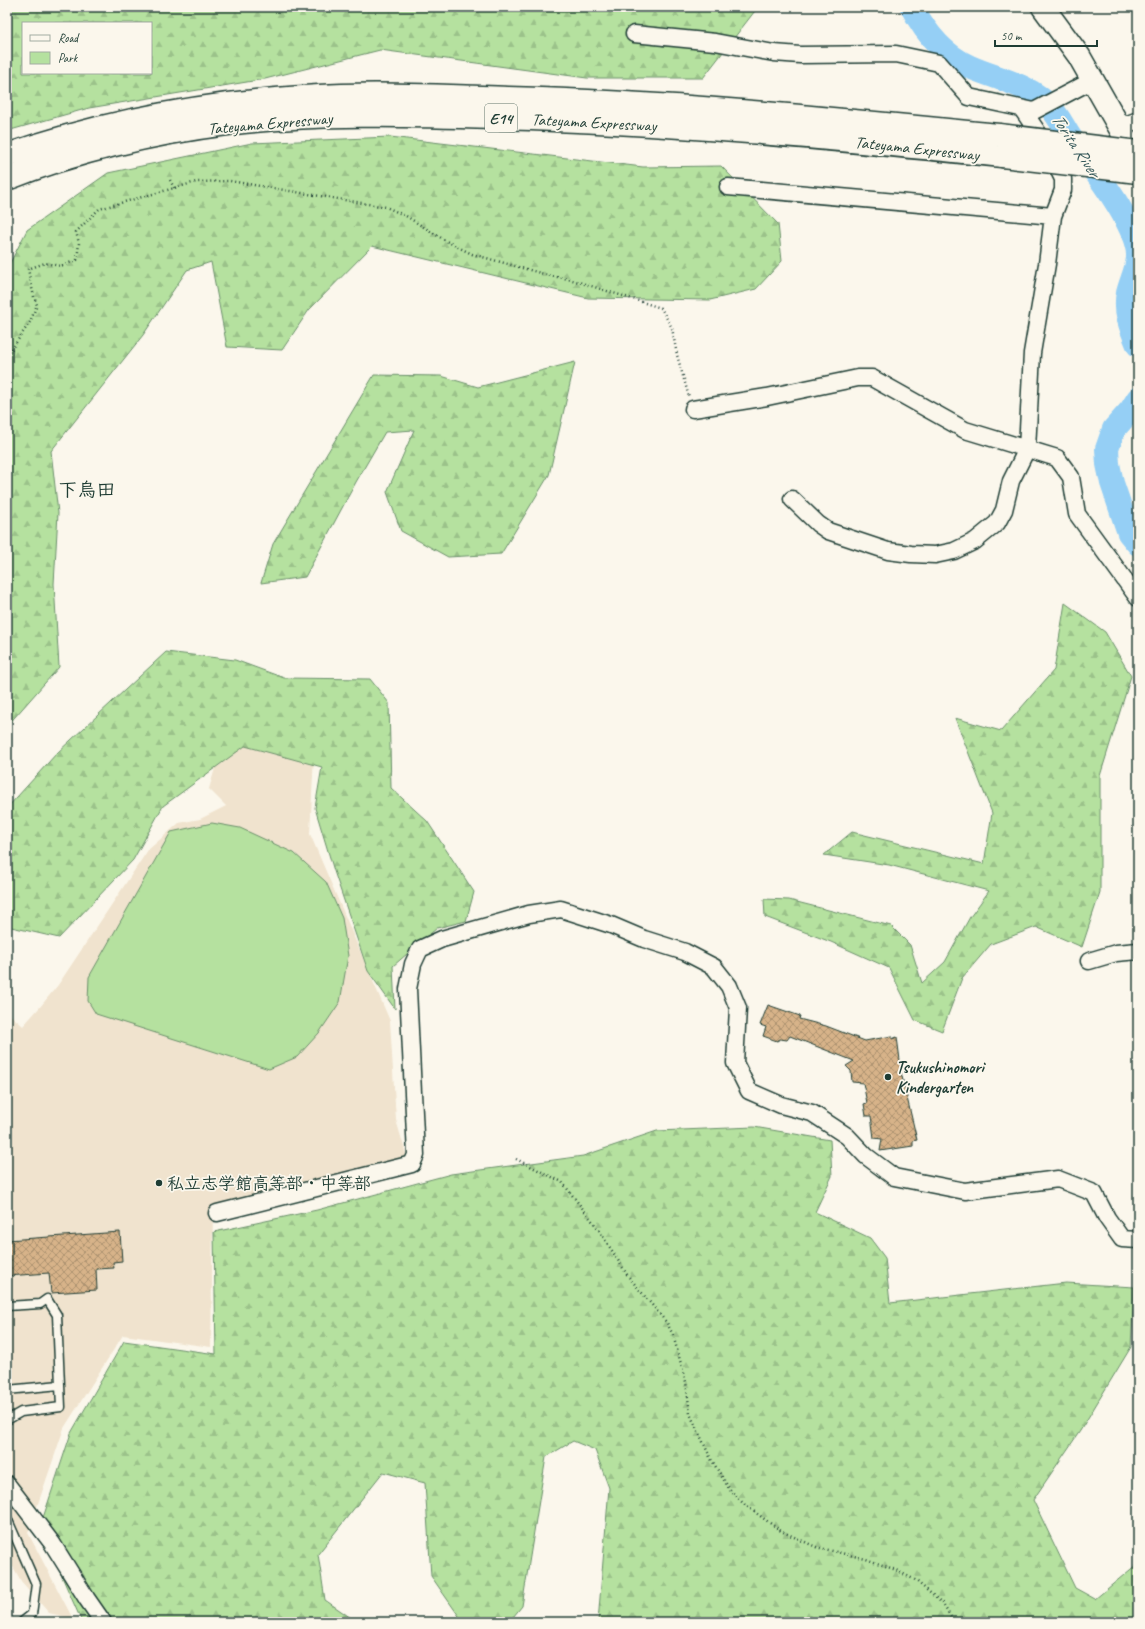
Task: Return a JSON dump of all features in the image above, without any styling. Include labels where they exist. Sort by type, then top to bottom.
[{"type":"main road","points":[[1042,7],[1079,56],[1093,80],[1129,124],[1138,160]]},
{"type":"main road","name":"Tateyama Expressway","points":[[7,155],[112,123],[162,113],[282,98],[343,95],[406,95],[583,101],[763,112],[1000,145],[1138,172]]},
{"type":"main road","name":"Tateyama Expressway","points":[[7,179],[71,157],[167,134],[226,124],[345,116],[406,115],[567,120],[1138,152]]},
{"type":"street","points":[[634,34],[714,42],[774,53],[800,55],[896,54],[938,63],[969,97],[1034,111],[1093,80]]},
{"type":"street","points":[[792,499],[818,524],[828,531],[888,551],[935,555],[954,551],[975,541],[997,523],[1004,510],[1011,482],[1027,449],[1032,352],[1047,264],[1053,216],[1064,190],[1063,179],[1047,146],[1022,109]]},
{"type":"street","points":[[728,187],[1053,216]]},
{"type":"street","points":[[693,409],[767,397],[858,378],[872,378],[965,430],[1057,458],[1071,477],[1077,514],[1138,598]]},
{"type":"street","points":[[217,1213],[412,1164],[416,1155],[408,989],[413,964],[420,949],[442,939],[529,914],[561,909],[685,952],[714,967],[729,986],[738,1008],[735,1064],[749,1091],[781,1106],[812,1113],[847,1136],[866,1156],[894,1177],[965,1191],[1058,1179],[1094,1193],[1107,1218],[1122,1239],[1138,1240]]},
{"type":"street","points":[[1089,961],[1116,953],[1138,951]]},
{"type":"street","points":[[7,1484],[52,1543],[103,1622]]},
{"type":"lane","points":[[7,1306],[40,1304],[47,1299],[57,1315],[61,1407],[21,1412],[7,1420]]},
{"type":"lane","points":[[7,1390],[60,1385]]},
{"type":"lane","points":[[7,1518],[36,1584],[32,1614],[22,1622]]},
{"type":"path","points":[[170,180],[174,188]]},
{"type":"path","points":[[7,356],[30,322],[37,305],[28,269],[45,263],[61,266],[77,260],[78,242],[76,232],[99,209],[196,182],[230,181],[386,208],[406,216],[446,241],[472,254],[551,276],[569,279],[662,308],[672,328],[677,355],[693,409]]},
{"type":"path","points":[[516,1159],[562,1182],[597,1227],[628,1276],[667,1323],[673,1335],[686,1382],[690,1414],[711,1459],[730,1490],[745,1505],[781,1531],[816,1547],[866,1559],[896,1570],[915,1580],[942,1603],[954,1622]]},
{"type":"shaded area","name":"私立志学館高等部・中等部","points":[[225,734],[314,756],[310,834],[390,1021],[396,1120],[407,1157],[213,1209],[211,1347],[123,1335],[64,1428],[28,1533],[73,1619],[49,1613],[21,1581],[7,1556],[7,1012],[23,1026],[40,1007],[58,985],[148,850],[179,823],[200,819],[226,806],[209,789]]},
{"type":"green space","points":[[7,7],[758,7],[703,78],[587,78],[380,50],[265,79],[89,108],[7,131]]},
{"type":"green space","points":[[390,137],[643,167],[721,166],[778,224],[782,261],[756,289],[710,300],[588,298],[372,246],[309,310],[282,350],[227,347],[211,262],[187,270],[143,335],[51,451],[58,513],[54,584],[59,667],[7,726],[7,334],[9,330],[7,325],[7,269],[27,230],[108,173],[252,143]]},
{"type":"green space","points":[[575,362],[549,475],[501,554],[448,557],[401,531],[387,492],[414,430],[385,432],[356,482],[305,577],[261,583],[273,544],[374,375],[441,376],[478,387]]},
{"type":"green space","points":[[1065,603],[1105,632],[1131,676],[1100,776],[1100,892],[1082,947],[1036,927],[991,944],[962,978],[942,1031],[915,1020],[889,968],[831,942],[765,917],[764,899],[789,900],[891,926],[910,945],[922,983],[945,962],[970,917],[989,891],[889,865],[824,855],[852,832],[984,864],[992,813],[955,718],[1001,731],[1054,670]]},
{"type":"green space","points":[[166,652],[235,660],[284,678],[370,679],[389,703],[391,788],[427,821],[474,892],[466,921],[437,928],[393,966],[395,1009],[368,971],[334,871],[315,808],[322,767],[245,746],[163,806],[133,860],[59,938],[7,926],[7,808],[57,753]]},
{"type":"green space","points":[[212,823],[240,828],[294,853],[326,882],[342,918],[348,956],[340,1002],[319,1033],[297,1057],[269,1069],[96,1014],[88,1001],[89,977],[171,832]]},
{"type":"green space","points":[[754,1127],[830,1140],[832,1176],[815,1212],[870,1238],[885,1258],[890,1303],[1066,1283],[1134,1287],[1131,1347],[1080,1431],[1033,1500],[1075,1588],[1095,1599],[1136,1565],[1138,1559],[1138,1622],[598,1622],[609,1488],[595,1450],[573,1441],[546,1457],[522,1606],[509,1622],[466,1622],[461,1619],[431,1576],[425,1483],[383,1472],[318,1554],[325,1600],[357,1622],[82,1622],[40,1527],[71,1433],[124,1341],[216,1354],[214,1232],[317,1210],[451,1174],[583,1156],[657,1131]]},
{"type":"building","name":"Tsukushinomori Kindergarten","points":[[768,1005],[800,1016],[799,1019],[826,1026],[865,1041],[892,1036],[892,1039],[897,1037],[900,1068],[917,1140],[913,1141],[913,1146],[880,1151],[882,1139],[874,1138],[871,1116],[866,1116],[864,1104],[867,1103],[863,1083],[852,1082],[851,1071],[846,1066],[854,1061],[790,1036],[787,1040],[780,1039],[777,1041],[763,1036],[766,1027],[760,1025]]},
{"type":"building","points":[[120,1232],[122,1261],[113,1262],[114,1268],[96,1269],[97,1290],[51,1293],[49,1273],[7,1276],[7,1240]]},
{"type":"waterway","name":"Torita River","points":[[912,7],[929,34],[951,56],[970,67],[1023,87],[1042,99],[1053,110],[1070,137],[1112,196],[1131,229],[1136,245],[1138,258],[1128,293],[1127,306],[1131,326],[1138,345]]},
{"type":"waterway","name":"Torita River","points":[[1138,399],[1131,410],[1114,429],[1107,449],[1112,483],[1129,533],[1138,544]]},
{"type":"place","name":"Tsukushinomori Kindergarten","points":[[888,1077]]},
{"type":"place","name":"私立志学館高等部・中等部","points":[[159,1183]]},
{"type":"district","name":"下烏田","points":[[87,489]]}]
